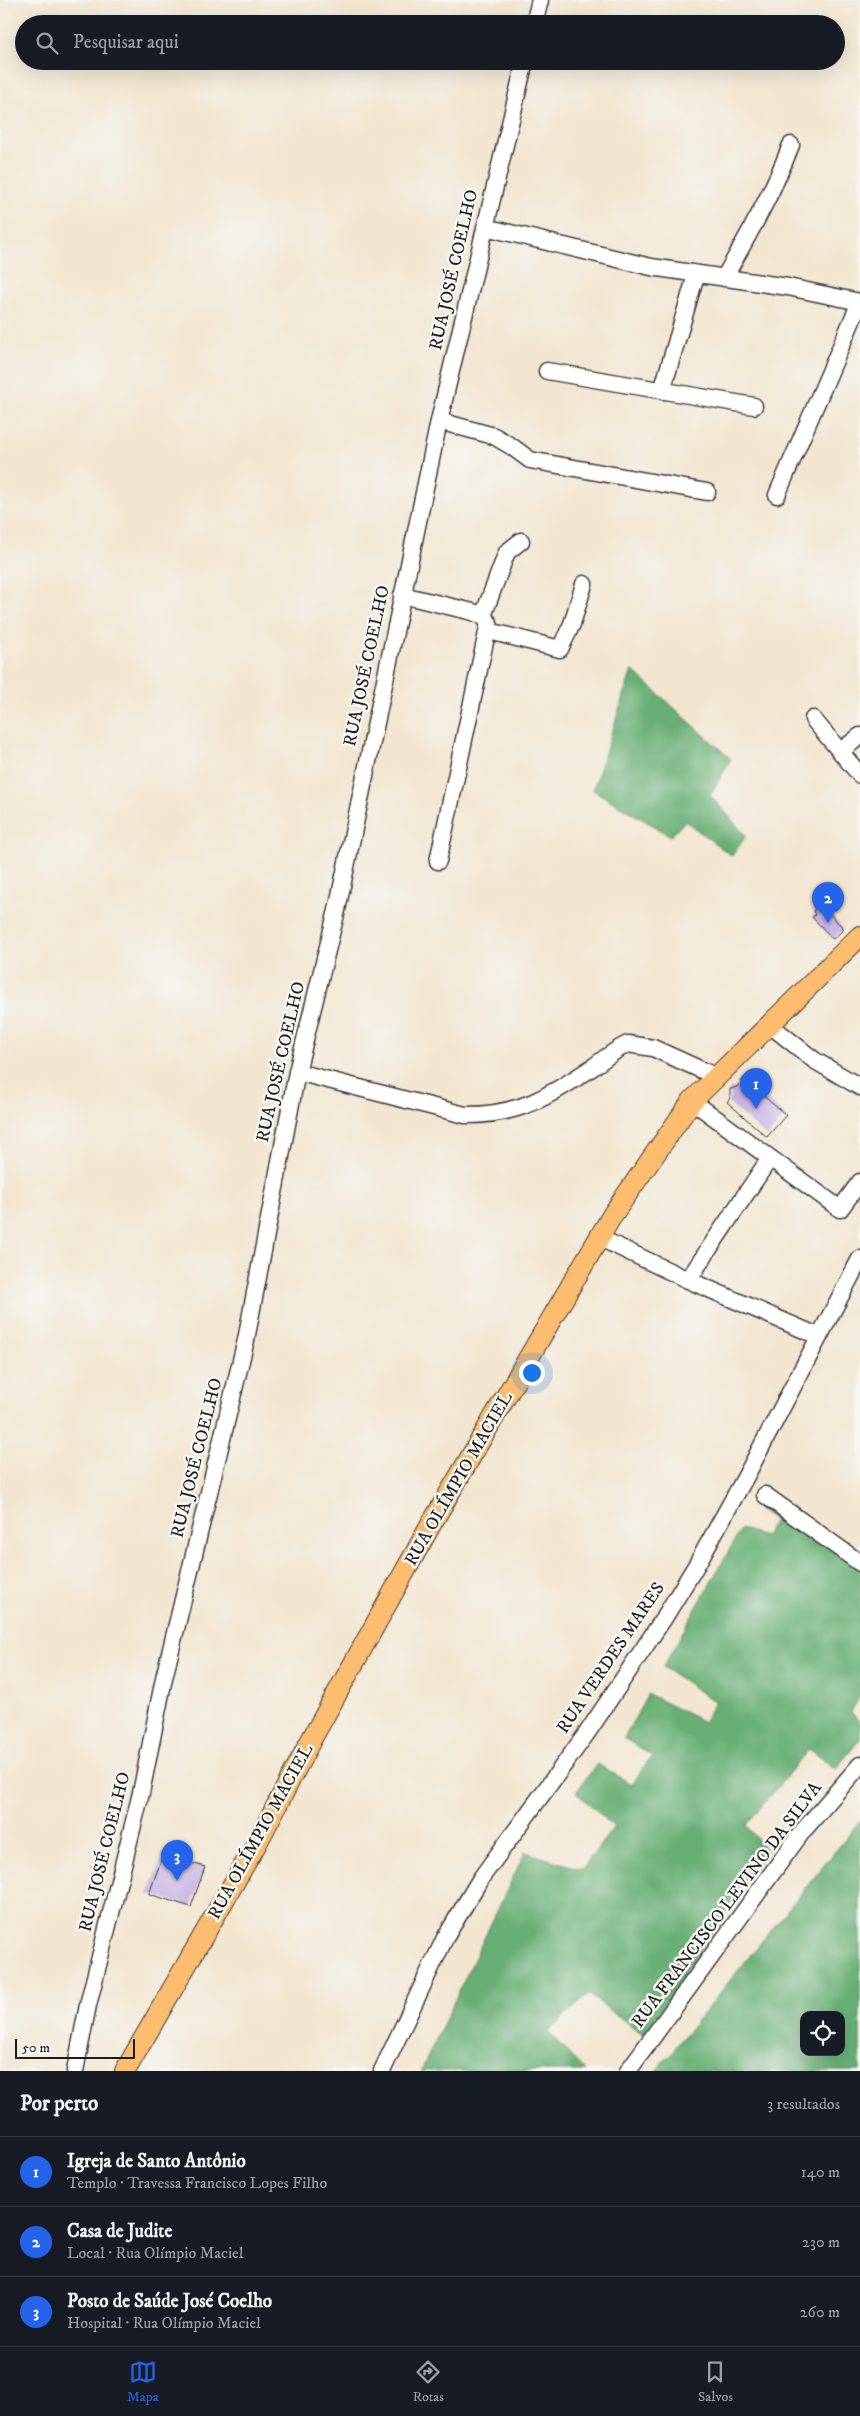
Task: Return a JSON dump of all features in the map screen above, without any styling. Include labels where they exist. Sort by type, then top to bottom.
[{"type":"main road","name":"RUA OLÍMPIO MACIEL","points":[[126,2071],[257,1843],[311,1740],[433,1521],[600,1238],[652,1156],[692,1102],[860,936]]},
{"type":"street","points":[[536,15],[540,0]]},
{"type":"street","name":"RUA JOSÉ COELHO","points":[[75,2071],[88,2005],[141,1793],[164,1678],[246,1340],[297,1072],[337,910],[439,421],[523,70]]},
{"type":"street","points":[[724,278],[778,180],[791,145]]},
{"type":"street","points":[[485,227],[651,268],[788,287],[860,302],[777,495]]},
{"type":"street","points":[[662,391],[696,275]]},
{"type":"street","points":[[547,371],[754,406]]},
{"type":"street","points":[[439,421],[494,436],[530,460],[707,492]]},
{"type":"street","points":[[438,861],[486,623],[506,552],[521,541]]},
{"type":"street","points":[[402,596],[560,649],[572,624],[584,584]]},
{"type":"street","points":[[813,719],[860,775]]},
{"type":"street","points":[[841,751],[860,736]]},
{"type":"street","points":[[770,1025],[814,1060],[860,1087]]},
{"type":"street","points":[[297,1072],[465,1115],[486,1115],[521,1108],[549,1096],[628,1044],[654,1048],[717,1076]]},
{"type":"street","points":[[692,1102],[840,1209],[860,1182]]},
{"type":"street","points":[[688,1280],[770,1158]]},
{"type":"street","points":[[600,1238],[688,1280],[818,1336]]},
{"type":"street","name":"RUA VERDES MARES","points":[[382,2071],[445,1938],[481,1878],[533,1810],[664,1618],[745,1478],[860,1258]]},
{"type":"street","points":[[764,1495],[860,1563]]},
{"type":"street","name":"RUA FRANCISCO LEVINO DA SILVA","points":[[628,2071],[802,1832],[860,1765]]},
{"type":"green space","points":[[632,670],[731,759],[710,795],[746,836],[732,856],[685,821],[671,836],[593,790]]},
{"type":"green space","points":[[763,1486],[860,1559],[860,1696],[851,1712],[860,1722],[860,1739],[836,1769],[809,1749],[746,1825],[766,1850],[644,2035],[588,1994],[548,2032],[585,2071],[421,2071],[525,1852],[582,1869],[614,1827],[576,1792],[597,1764],[632,1784],[652,1756],[624,1738],[648,1694],[704,1722],[715,1702],[663,1667],[741,1529],[765,1536],[775,1520],[755,1506]]},
{"type":"green space","points":[[860,1821],[860,2071],[656,2071]]},
{"type":"building","points":[[820,904],[844,929],[833,939],[812,917],[815,915],[813,911]]},
{"type":"building","points":[[743,1079],[786,1115],[767,1137],[727,1102],[730,1098],[730,1089],[737,1087]]},
{"type":"building","points":[[163,1855],[205,1867],[191,1907],[149,1894]]},
{"type":"place","name":"Casa de Judite","points":[[828,923]]},
{"type":"place","name":"Igreja de Santo Antônio","points":[[756,1109]]},
{"type":"place","name":"Posto de Saúde José Coelho","points":[[177,1881]]}]
